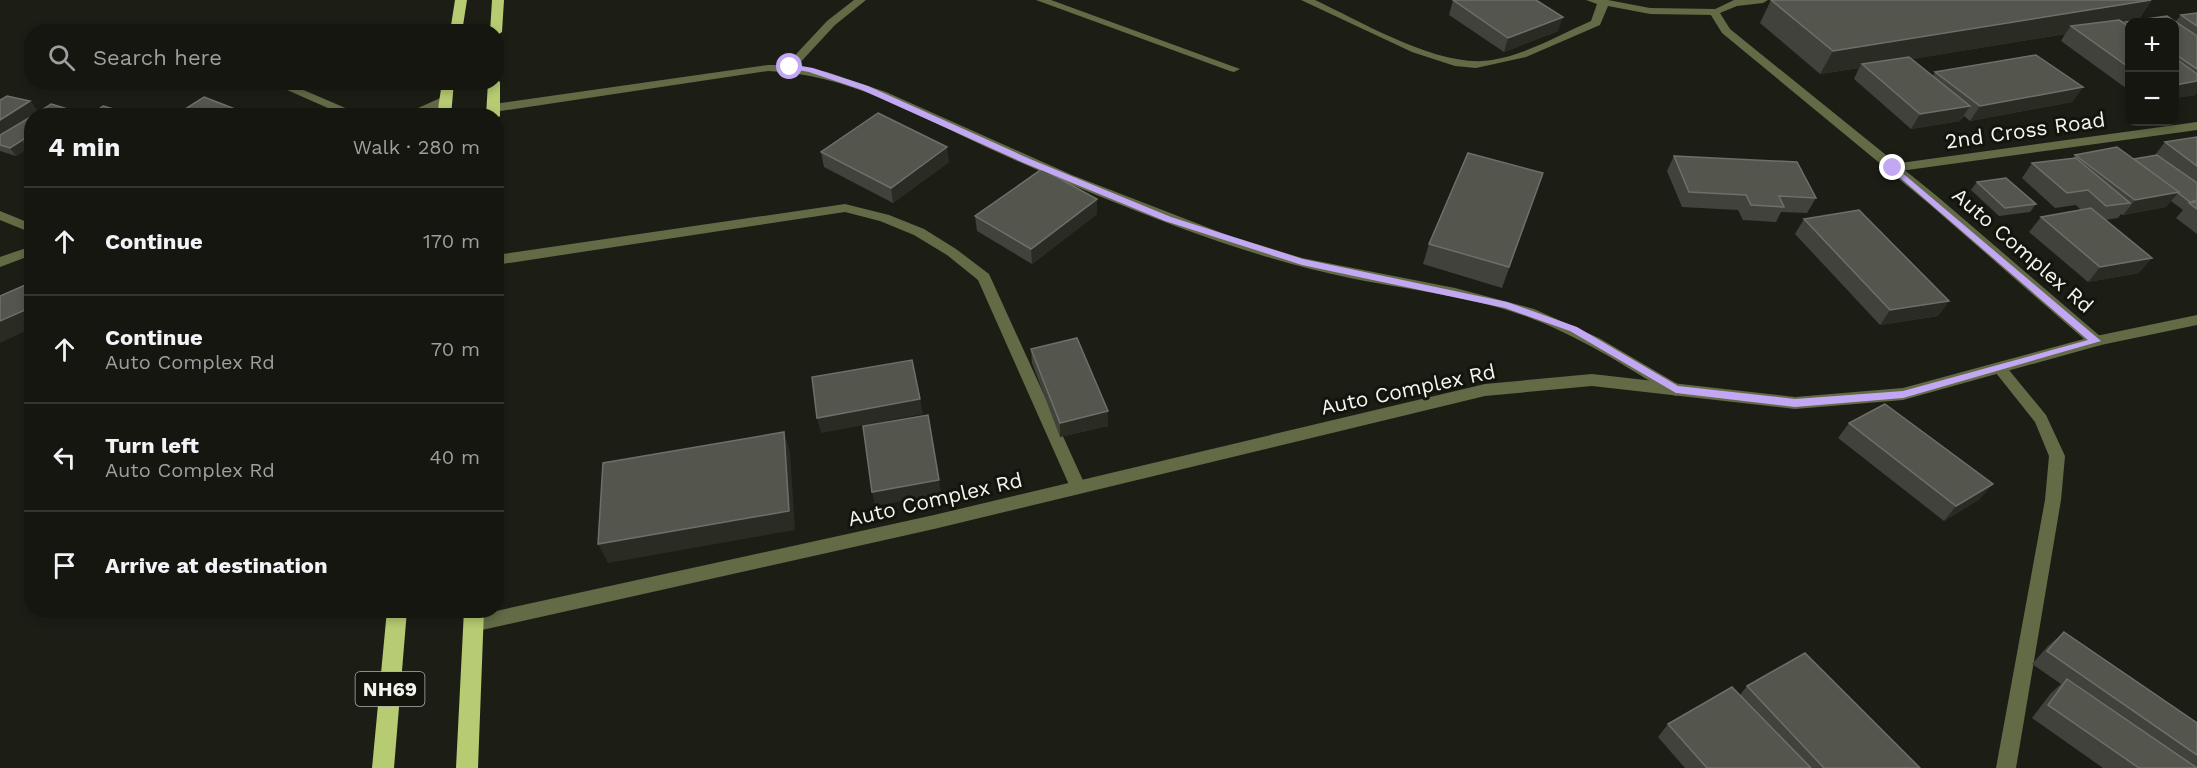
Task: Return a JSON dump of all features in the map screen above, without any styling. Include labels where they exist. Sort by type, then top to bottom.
[{"type":"highway","points":[[457,24],[461,0]]},
{"type":"highway","points":[[496,24],[498,0]]},
{"type":"highway","points":[[444,108],[446,90]]},
{"type":"highway","points":[[493,108],[494,90]]},
{"type":"highway","name":"NH69","points":[[383,768],[396,618]]},
{"type":"highway","points":[[467,768],[474,618]]},
{"type":"street","points":[[790,67],[831,22],[861,0]]},
{"type":"street","points":[[1041,0],[1234,69]]},
{"type":"street","points":[[1306,0],[1443,61],[1474,66],[1502,62],[1596,23],[1603,4]]},
{"type":"street","points":[[1591,0],[1650,11],[1714,12],[1735,3],[1764,0]]},
{"type":"street","name":"Auto Complex Rd","points":[[1714,12],[1726,31],[1893,168],[2096,341]]},
{"type":"street","points":[[504,110],[790,67],[811,69],[865,88],[1027,161],[1168,219],[1302,262],[1507,305],[1573,329],[1676,390]]},
{"type":"street","points":[[294,90],[338,108]]},
{"type":"street","points":[[426,108],[445,100]]},
{"type":"street","name":"2nd Cross Road","points":[[1893,168],[2197,126]]},
{"type":"street","points":[[504,260],[845,208],[882,216],[924,234],[958,254],[984,277],[1078,487]]},
{"type":"street","points":[[0,215],[24,226]]},
{"type":"street","points":[[0,262],[24,253]]},
{"type":"street","points":[[2096,341],[2197,320]]},
{"type":"street","name":"Auto Complex Rd","points":[[504,611],[1078,487],[1485,390],[1592,380],[1795,403],[1903,394],[2096,341]]},
{"type":"street","points":[[1999,368],[2041,419],[2057,456],[2053,500],[2006,768]]},
{"type":"building","points":[[1453,0],[1536,0],[1563,17],[1508,38]]},
{"type":"building","points":[[1771,0],[2151,0],[1833,51]]},
{"type":"building","points":[[2197,13],[2197,26],[2181,15]]},
{"type":"building","points":[[2119,20],[2125,24],[2125,64],[2071,26]]},
{"type":"building","points":[[2179,24],[2197,36],[2197,69],[2179,57]]},
{"type":"building","points":[[2036,55],[2083,87],[1980,106],[1935,72]]},
{"type":"building","points":[[1909,57],[1970,106],[1920,114],[1862,64]]},
{"type":"building","points":[[2179,61],[2197,74],[2197,81],[2179,84]]},
{"type":"building","points":[[7,96],[30,101],[0,120],[0,100]]},
{"type":"building","points":[[204,97],[232,108],[187,108]]},
{"type":"building","points":[[51,104],[64,108],[45,108]]},
{"type":"building","points":[[878,113],[947,147],[891,188],[821,152]]},
{"type":"building","points":[[24,121],[24,139],[10,148],[0,145],[0,135]]},
{"type":"building","points":[[2197,137],[2197,166],[2165,142]]},
{"type":"building","points":[[2117,147],[2179,192],[2135,200],[2075,155]]},
{"type":"building","points":[[1468,153],[1543,173],[1509,267],[1429,244]]},
{"type":"building","points":[[2157,155],[2197,183],[2197,200],[2190,202],[2134,159]]},
{"type":"building","points":[[1674,156],[1797,162],[1816,198],[1779,196],[1784,207],[1751,205],[1746,195],[1689,192]]},
{"type":"building","points":[[2076,158],[2130,203],[2106,206],[2088,190],[2067,193],[2032,163]]},
{"type":"building","points":[[1042,169],[1097,199],[1031,249],[975,216]]},
{"type":"building","points":[[2006,178],[2036,204],[2005,208],[1977,182]]},
{"type":"building","points":[[2197,202],[2197,209],[2189,203]]},
{"type":"building","points":[[2091,208],[2152,258],[2100,267],[2041,217]]},
{"type":"building","points":[[1859,210],[1949,301],[1890,310],[1804,219]]},
{"type":"building","points":[[24,286],[24,310],[0,321],[0,296]]},
{"type":"building","points":[[1077,338],[1108,411],[1060,423],[1031,349]]},
{"type":"building","points":[[912,360],[920,399],[817,418],[812,377]]},
{"type":"building","points":[[1885,404],[1993,484],[1956,506],[1849,423]]},
{"type":"building","points":[[928,415],[939,480],[872,492],[863,426]]},
{"type":"building","points":[[784,432],[789,511],[598,544],[603,463]]},
{"type":"building","points":[[2064,632],[2197,723],[2197,755],[2047,651]]},
{"type":"building","points":[[1805,653],[1920,768],[1824,768],[1747,686]]},
{"type":"building","points":[[2067,679],[2197,768],[2139,768],[2048,705]]},
{"type":"building","points":[[1732,687],[1811,768],[1707,768],[1668,724]]},
{"type":"route","points":[[790,67],[811,69],[865,88],[1027,161],[1168,219],[1302,262],[1426,286],[1507,305],[1573,329],[1676,390],[1795,403],[1903,394],[2096,341],[1893,168]]}]
